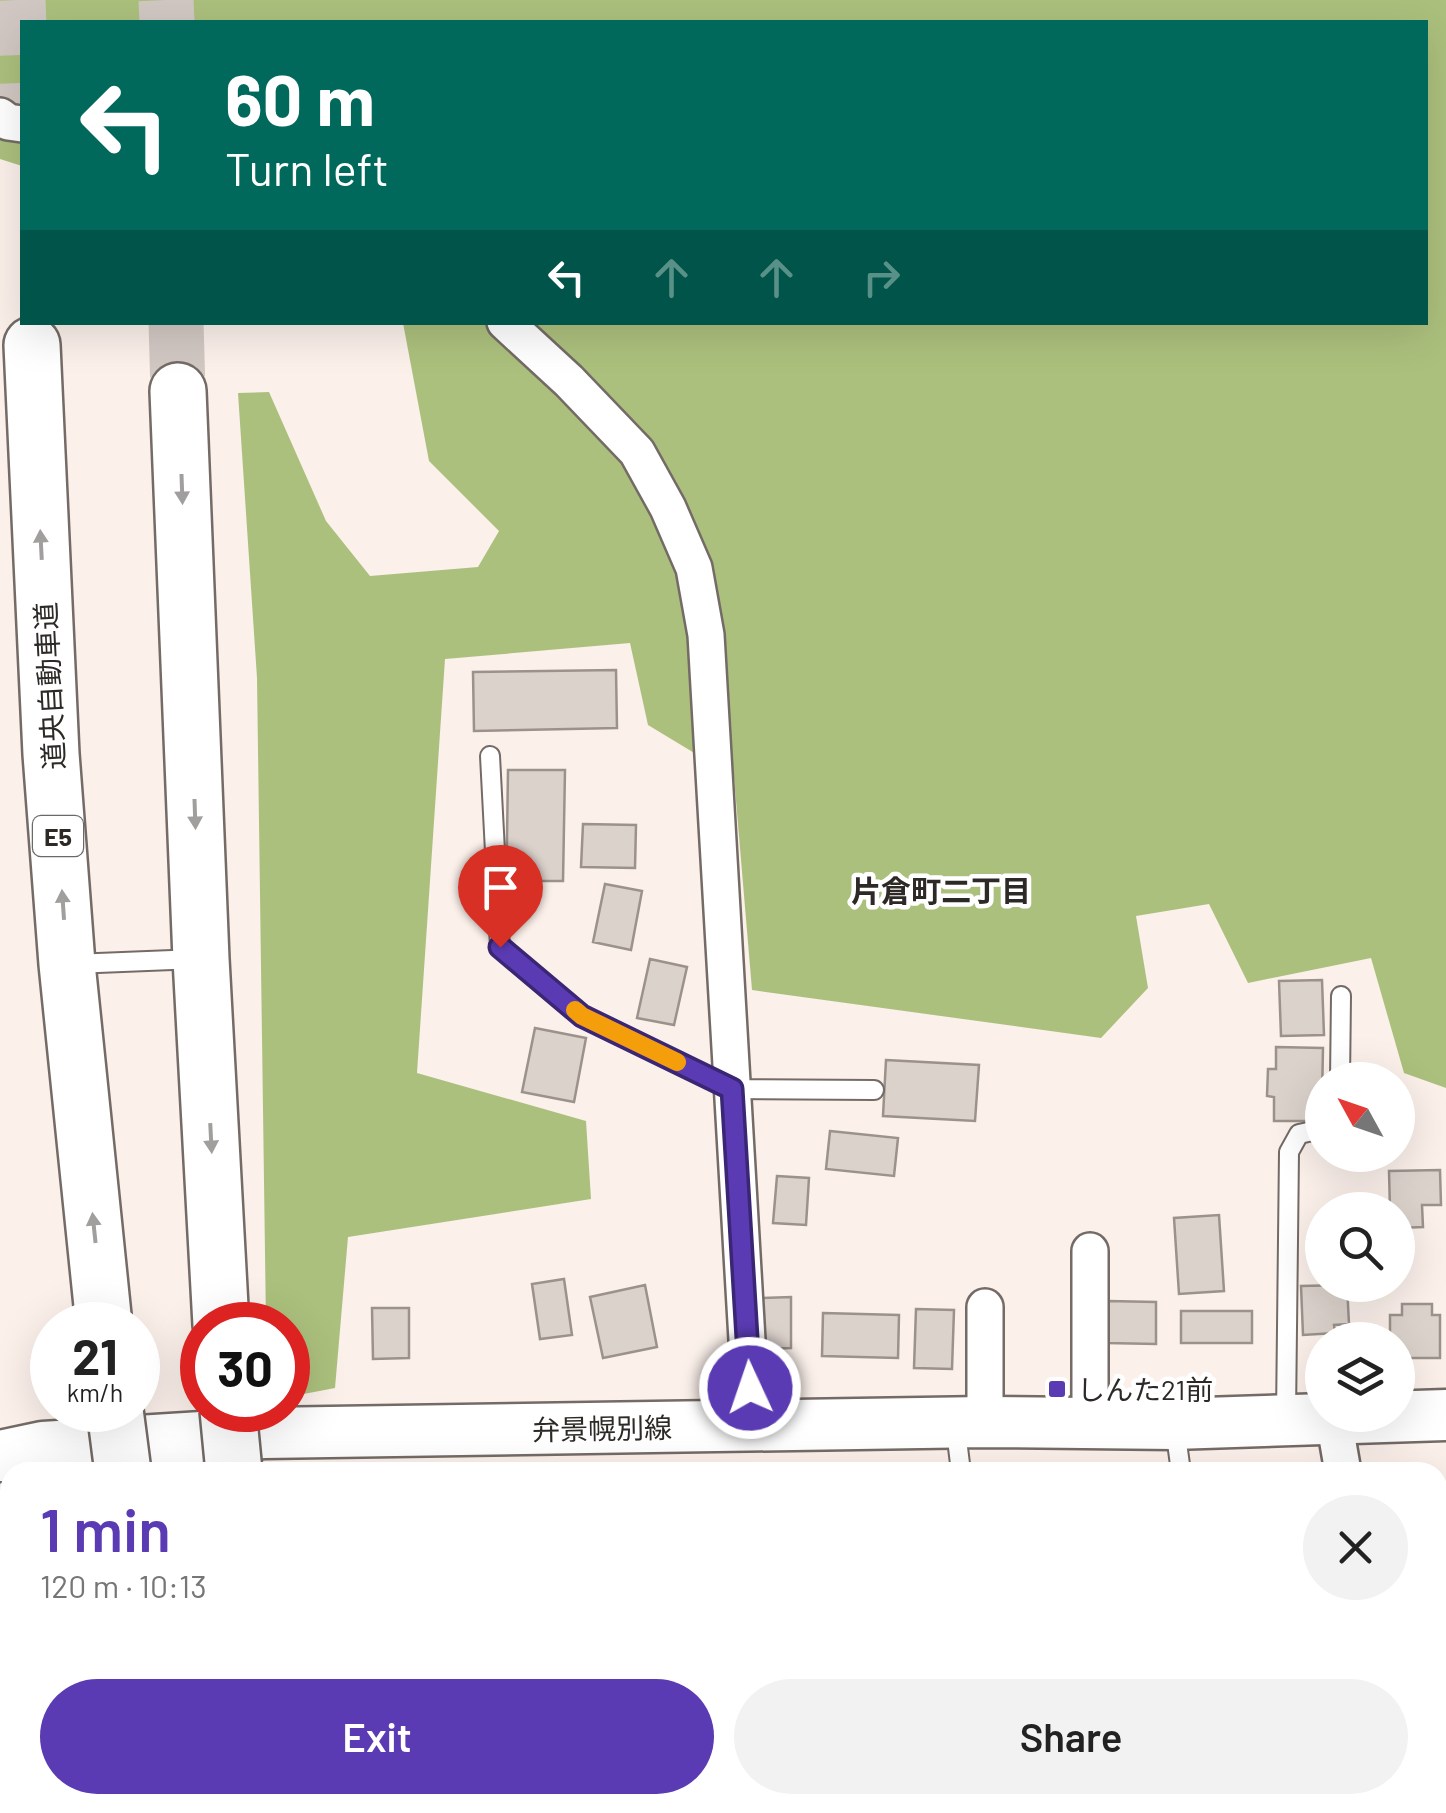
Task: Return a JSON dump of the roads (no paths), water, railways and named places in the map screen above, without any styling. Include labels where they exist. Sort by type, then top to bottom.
[{"type":"highway","name":"道央自動車道","points":[[32,345],[51,754],[67,964],[102,1302]]},
{"type":"highway","points":[[178,392],[200,959],[221,1302]]},
{"type":"highway","points":[[118,1432],[122,1462]]},
{"type":"highway","points":[[230,1432],[233,1462]]},
{"type":"main road","name":"弁景幌別線","points":[[1415,1416],[1446,1415]]},
{"type":"main road","name":"弁景幌別線","points":[[0,1456],[43,1447],[264,1434],[1305,1421]]},
{"type":"street","points":[[507,325],[569,381],[637,452],[668,508],[694,568],[706,635],[752,1426]]},
{"type":"street","points":[[1090,1251],[1090,1422]]},
{"type":"street","points":[[970,1423],[984,1307]]},
{"type":"street","points":[[1317,1432],[1336,1462]]},
{"type":"lane","points":[[490,756],[500,947],[582,1016],[732,1089],[874,1090]]},
{"type":"lane","points":[[67,964],[200,959]]},
{"type":"lane","points":[[1340,1062],[1342,996]]},
{"type":"lane","points":[[1305,1133],[1298,1134],[1289,1152],[1305,1357]]},
{"type":"lane","points":[[962,1462],[970,1423]]},
{"type":"lane","points":[[1174,1424],[1180,1462]]},
{"type":"tunnel","points":[[18,0],[20,54]]},
{"type":"tunnel","points":[[166,0],[167,20]]},
{"type":"tunnel","points":[[176,325],[178,391]]},
{"type":"place","name":"しんた21前","points":[[1057,1389]]},
{"type":"district","name":"片倉町二丁目","points":[[941,890]]}]
